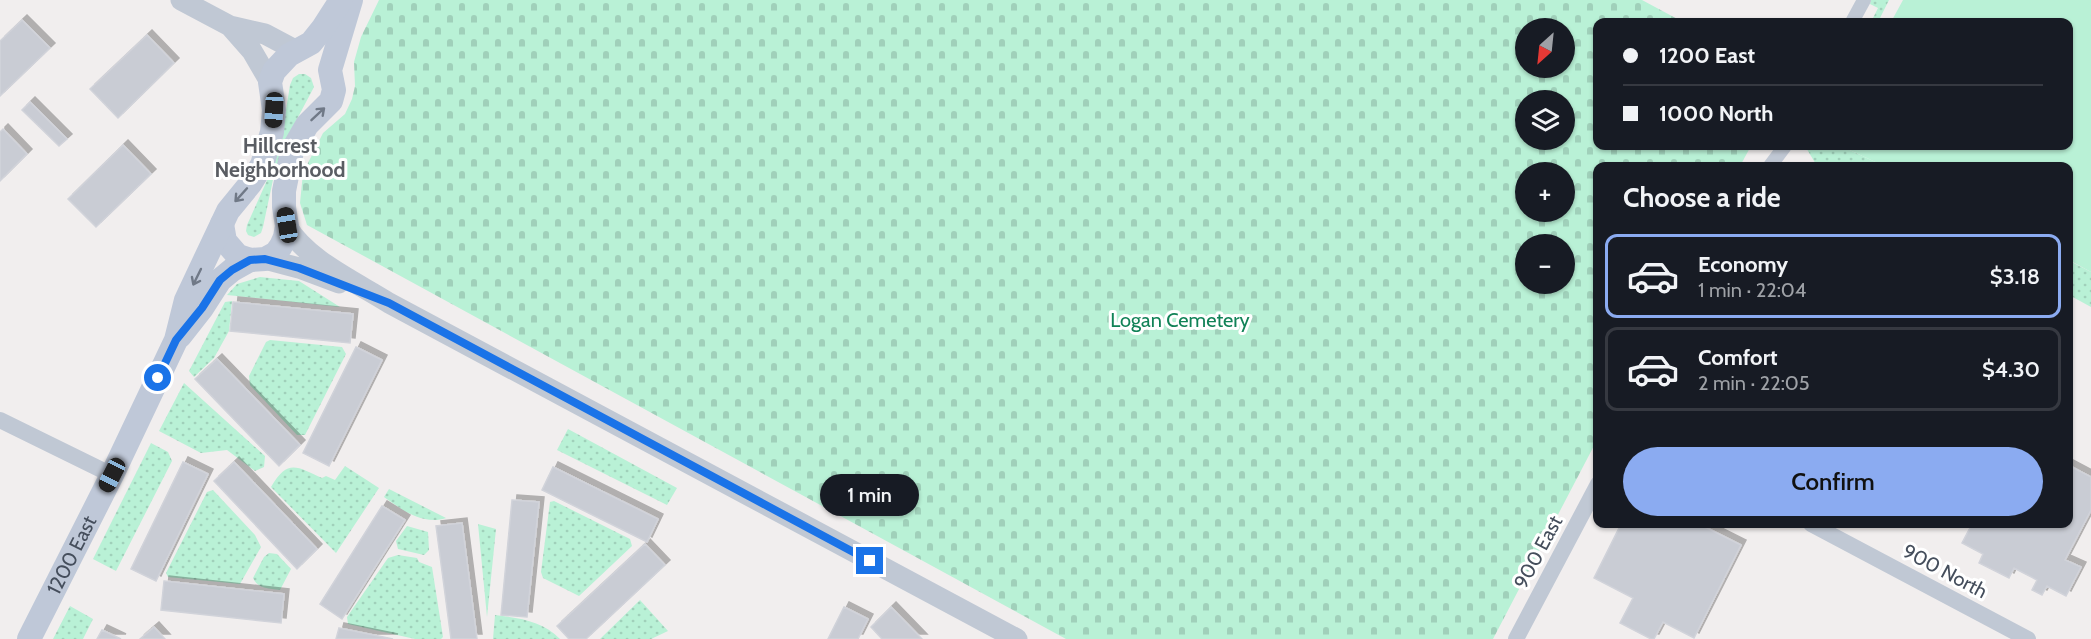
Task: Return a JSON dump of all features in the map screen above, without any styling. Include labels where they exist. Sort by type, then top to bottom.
[{"type":"main road","points":[[270,82],[281,62],[311,43],[341,0]]},
{"type":"main road","name":"1200 East","points":[[176,340],[202,308],[220,280],[232,270],[276,253],[281,246],[287,225],[284,191],[292,151],[307,125],[330,101],[334,90],[330,70],[351,0]]},
{"type":"main road","points":[[297,51],[310,54],[323,62],[330,70]]},
{"type":"main road","name":"1200 East","points":[[29,639],[112,475],[176,340],[186,300],[228,211],[257,174],[266,155],[274,110],[270,82]]},
{"type":"main road","points":[[222,224],[225,241],[230,248],[238,256],[257,260]]},
{"type":"street","points":[[181,0],[230,26],[265,34],[297,51]]},
{"type":"street","points":[[1854,18],[1864,0]]},
{"type":"street","points":[[230,26],[252,51],[270,82]]},
{"type":"street","points":[[287,225],[294,239],[309,253],[389,303],[1017,639]]},
{"type":"street","points":[[257,260],[299,268],[389,303]]},
{"type":"street","points":[[0,420],[112,475]]},
{"type":"street","name":"900 East","points":[[1515,639],[1593,493]]},
{"type":"street","name":"900 North","points":[[1819,528],[2028,639]]},
{"type":"green space","name":"Logan Cemetery","points":[[379,0],[1642,0],[1676,18],[1593,18],[1593,150],[1749,150],[1742,162],[1593,162],[1593,448],[1493,639],[1066,639],[307,225],[300,203],[303,173],[323,133],[345,114],[355,86],[354,62],[361,37]]},
{"type":"green space","points":[[1871,0],[1889,0],[1880,18],[1873,18],[1878,8],[1870,4]]},
{"type":"green space","points":[[1903,0],[2091,0],[2091,272],[2073,262],[2073,162],[1875,162],[1850,150],[2073,150],[2073,18],[1893,18]]},
{"type":"green space","points":[[299,74],[305,74],[311,78],[314,87],[287,138],[274,175],[261,233],[254,237],[248,235],[247,225],[273,167],[281,141],[290,85],[293,78]]},
{"type":"green space","points":[[1807,150],[1850,150],[1875,162],[1815,162]]},
{"type":"green space","points":[[2073,263],[2091,272],[2091,307],[2073,297]]},
{"type":"green space","points":[[260,277],[299,281],[340,307],[227,295],[237,284]]},
{"type":"green space","points":[[232,301],[229,331],[214,358],[194,377],[189,371],[225,302]]},
{"type":"green space","points":[[270,340],[342,347],[346,354],[305,435],[297,435],[250,385],[249,376],[266,342]]},
{"type":"green space","points":[[184,383],[265,456],[264,467],[255,471],[227,450],[201,453],[159,431]]},
{"type":"green space","points":[[568,429],[677,488],[667,505],[557,450]]},
{"type":"green space","points":[[151,443],[168,452],[172,461],[116,571],[93,559]]},
{"type":"green space","points":[[345,466],[379,488],[336,553],[271,487],[277,478],[288,469],[299,468],[322,478],[326,476],[335,480]]},
{"type":"green space","points":[[389,489],[446,518],[429,520],[413,515],[384,497]]},
{"type":"green space","points":[[213,490],[255,535],[261,547],[240,584],[168,577],[166,573],[207,492]]},
{"type":"green space","points":[[554,501],[630,539],[632,546],[579,596],[543,578],[541,572],[550,502]]},
{"type":"green space","points":[[478,524],[496,529],[487,617]]},
{"type":"green space","points":[[407,526],[428,532],[429,550],[424,555],[398,549],[396,541]]},
{"type":"green space","points":[[269,553],[277,554],[291,569],[280,590],[261,586],[253,578],[264,557]]},
{"type":"green space","points":[[398,555],[417,558],[419,562],[432,567],[443,637],[441,639],[415,639],[348,624],[347,617],[388,558]]},
{"type":"green space","points":[[640,600],[668,631],[651,639],[600,639]]},
{"type":"green space","points":[[70,606],[93,619],[83,639],[53,639]]},
{"type":"green space","points":[[495,615],[538,624],[560,639],[493,639]]},
{"type":"building","points":[[22,20],[50,48],[0,96],[0,41]]},
{"type":"building","points":[[147,35],[174,63],[118,118],[90,89]]},
{"type":"building","points":[[30,102],[67,139],[59,146],[22,110]]},
{"type":"building","points":[[3,129],[27,154],[0,181],[0,132]]},
{"type":"building","points":[[123,145],[151,174],[96,227],[68,199]]},
{"type":"building","points":[[233,302],[353,314],[350,343],[230,331]]},
{"type":"building","points":[[356,347],[382,360],[329,466],[303,453]]},
{"type":"building","points":[[217,359],[300,445],[279,466],[195,379]]},
{"type":"building","points":[[183,462],[208,474],[156,581],[131,569]]},
{"type":"building","points":[[234,462],[317,549],[297,569],[214,481]]},
{"type":"building","points":[[553,467],[658,519],[647,542],[542,490]]},
{"type":"building","points":[[2073,468],[2091,477],[2091,510],[2065,560],[2081,567],[2066,596],[2047,586],[2042,595],[2032,590],[2037,580],[2014,568],[2009,578],[1979,563],[1983,554],[1962,543],[1970,528],[2073,528]]},
{"type":"building","points":[[512,500],[539,502],[527,617],[501,615]]},
{"type":"building","points":[[382,506],[405,520],[342,619],[320,604]]},
{"type":"building","points":[[462,523],[477,639],[451,639],[436,526]]},
{"type":"building","points":[[1619,528],[1707,528],[1741,545],[1694,638],[1663,622],[1654,639],[1651,639],[1620,623],[1633,598],[1594,578]]},
{"type":"building","points":[[645,544],[665,565],[586,639],[569,639],[557,626]]},
{"type":"building","points":[[164,581],[284,594],[281,623],[161,610]]},
{"type":"building","points":[[844,607],[868,619],[858,639],[828,639]]},
{"type":"building","points":[[891,607],[922,639],[882,639],[871,627]]},
{"type":"building","points":[[154,627],[165,639],[140,639]]},
{"type":"building","points":[[339,628],[393,639],[336,639]]},
{"type":"building","points":[[102,630],[121,639],[97,639]]},
{"type":"district","name":"Hillcrest Neighborhood","points":[[280,158]]},
{"type":"route","points":[[158,378],[176,340],[202,308],[220,280],[250,260],[265,259],[299,268],[389,303],[870,561]]}]
